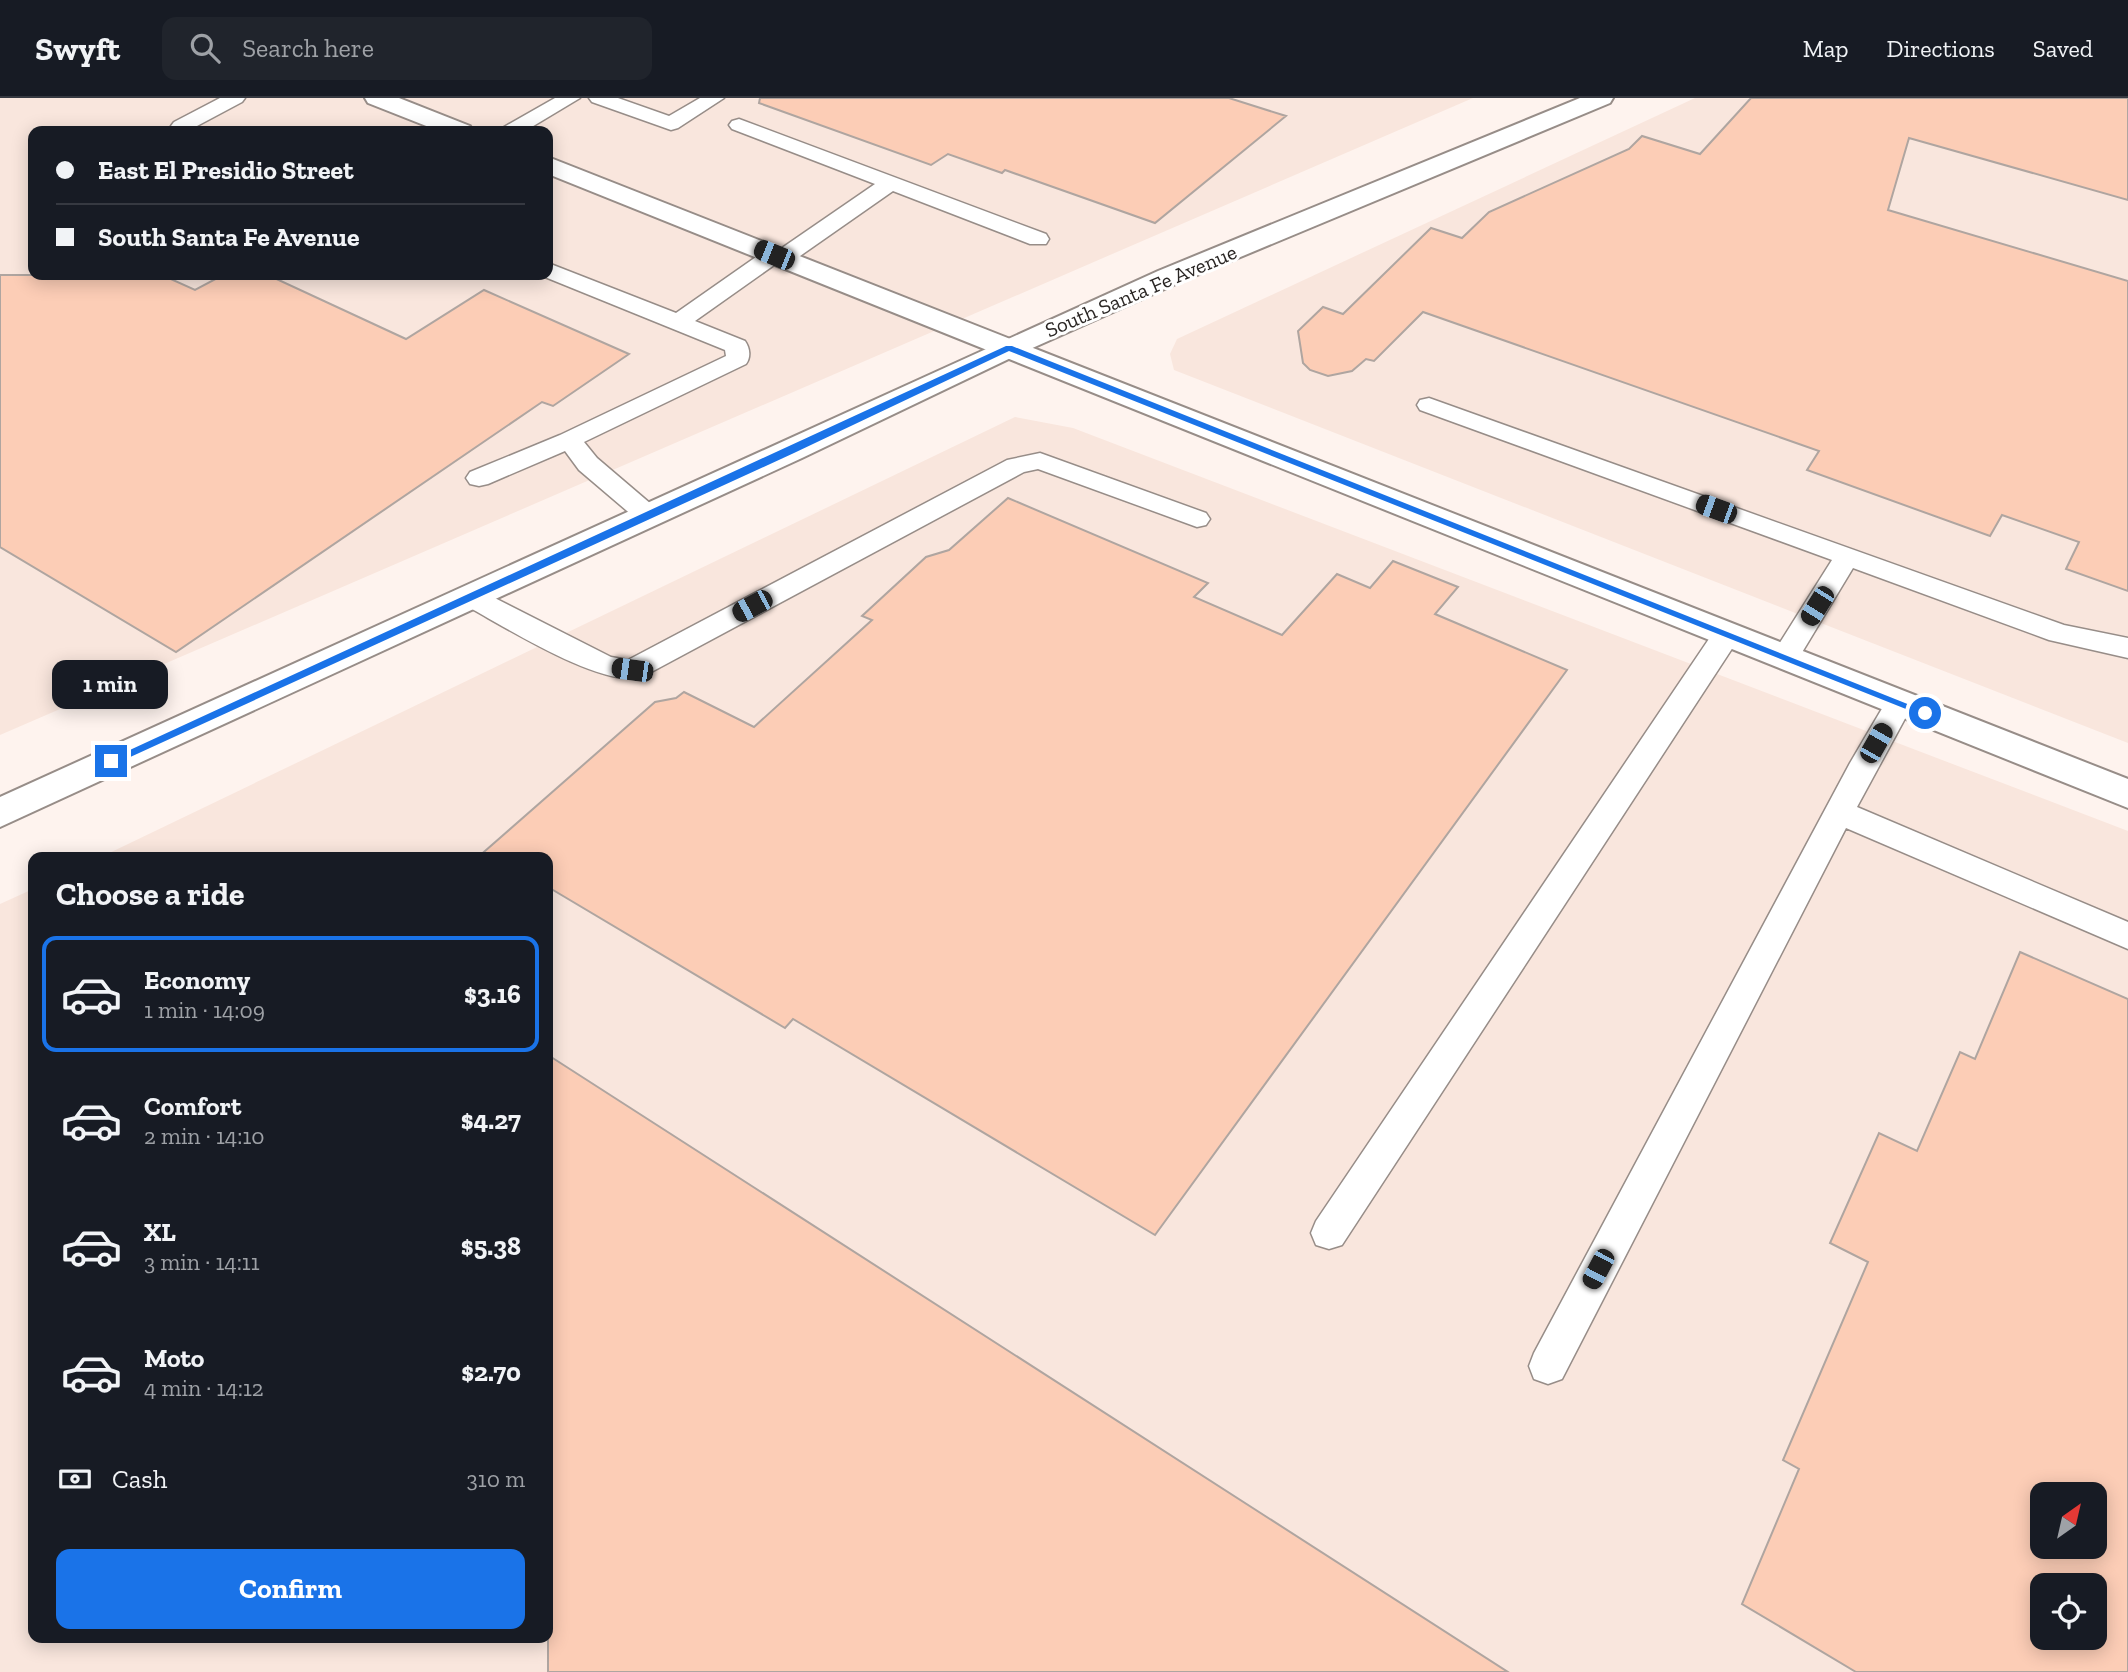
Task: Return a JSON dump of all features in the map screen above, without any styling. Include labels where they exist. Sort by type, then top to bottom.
[{"type":"street","points":[[377,98],[448,126]]},
{"type":"street","name":"South Santa Fe Avenue","points":[[0,813],[1009,348],[1168,277],[1601,98]]},
{"type":"street","points":[[553,167],[2128,794]]},
{"type":"lane","points":[[181,126],[235,98]]},
{"type":"lane","points":[[520,126],[570,98]]},
{"type":"lane","points":[[599,98],[671,124],[714,98]]},
{"type":"lane","points":[[739,125],[1038,239]]},
{"type":"lane","points":[[678,322],[891,183]]},
{"type":"lane","points":[[480,478],[569,440],[738,359],[737,346],[553,272]]},
{"type":"lane","points":[[1429,405],[2059,633],[2128,648]]},
{"type":"lane","points":[[569,440],[588,464],[649,516]]},
{"type":"lane","points":[[471,597],[605,666],[632,670],[1016,466],[1040,461],[1197,519]]},
{"type":"lane","points":[[1785,657],[1847,556]]},
{"type":"lane","points":[[1329,1233],[1727,634]]},
{"type":"lane","points":[[1548,1366],[1899,702]]},
{"type":"lane","points":[[1839,812],[2128,936]]},
{"type":"shaded area","points":[[0,98],[1473,98],[0,735]]},
{"type":"shaded area","points":[[1695,98],[2128,98],[2128,743],[1174,370],[1170,354],[1177,339]]},
{"type":"shaded area","points":[[1015,417],[1073,428],[2128,831],[2128,1672],[0,1672],[0,904],[28,891],[28,1643],[553,1643],[553,852],[111,852]]},
{"type":"building","points":[[760,98],[1229,98],[1286,116],[1155,223],[1005,170],[1002,173],[948,154],[931,165],[759,103]]},
{"type":"building","points":[[1751,98],[2128,98],[2128,200],[1909,138],[1888,210],[2128,281],[2128,591],[2066,569],[2079,542],[2002,515],[1990,536],[1807,470],[1819,451],[1423,312],[1374,361],[1366,359],[1352,371],[1328,376],[1310,370],[1303,363],[1298,331],[1323,307],[1343,314],[1431,228],[1462,238],[1489,212],[1629,149],[1642,136],[1700,154]]},
{"type":"building","points":[[0,275],[28,275],[28,280],[173,280],[195,290],[214,280],[279,280],[406,339],[484,290],[629,354],[553,406],[542,402],[176,652],[0,547]]},
{"type":"building","points":[[1008,498],[1208,583],[1194,597],[1282,635],[1337,574],[1370,588],[1393,561],[1458,587],[1435,614],[1567,670],[1155,1235],[793,1019],[785,1028],[553,890],[553,852],[484,852],[655,702],[676,698],[684,692],[754,727],[872,620],[862,616],[926,557],[949,550]]},
{"type":"building","points":[[2020,952],[2128,999],[2128,1672],[1856,1672],[1742,1604],[1799,1469],[1783,1460],[1868,1262],[1830,1243],[1879,1133],[1917,1151],[1960,1052],[1975,1059]]},
{"type":"building","points":[[553,1058],[1508,1672],[548,1672],[548,1643],[553,1643]]},
{"type":"route","points":[[111,761],[791,451],[1009,348],[1925,713]]}]
